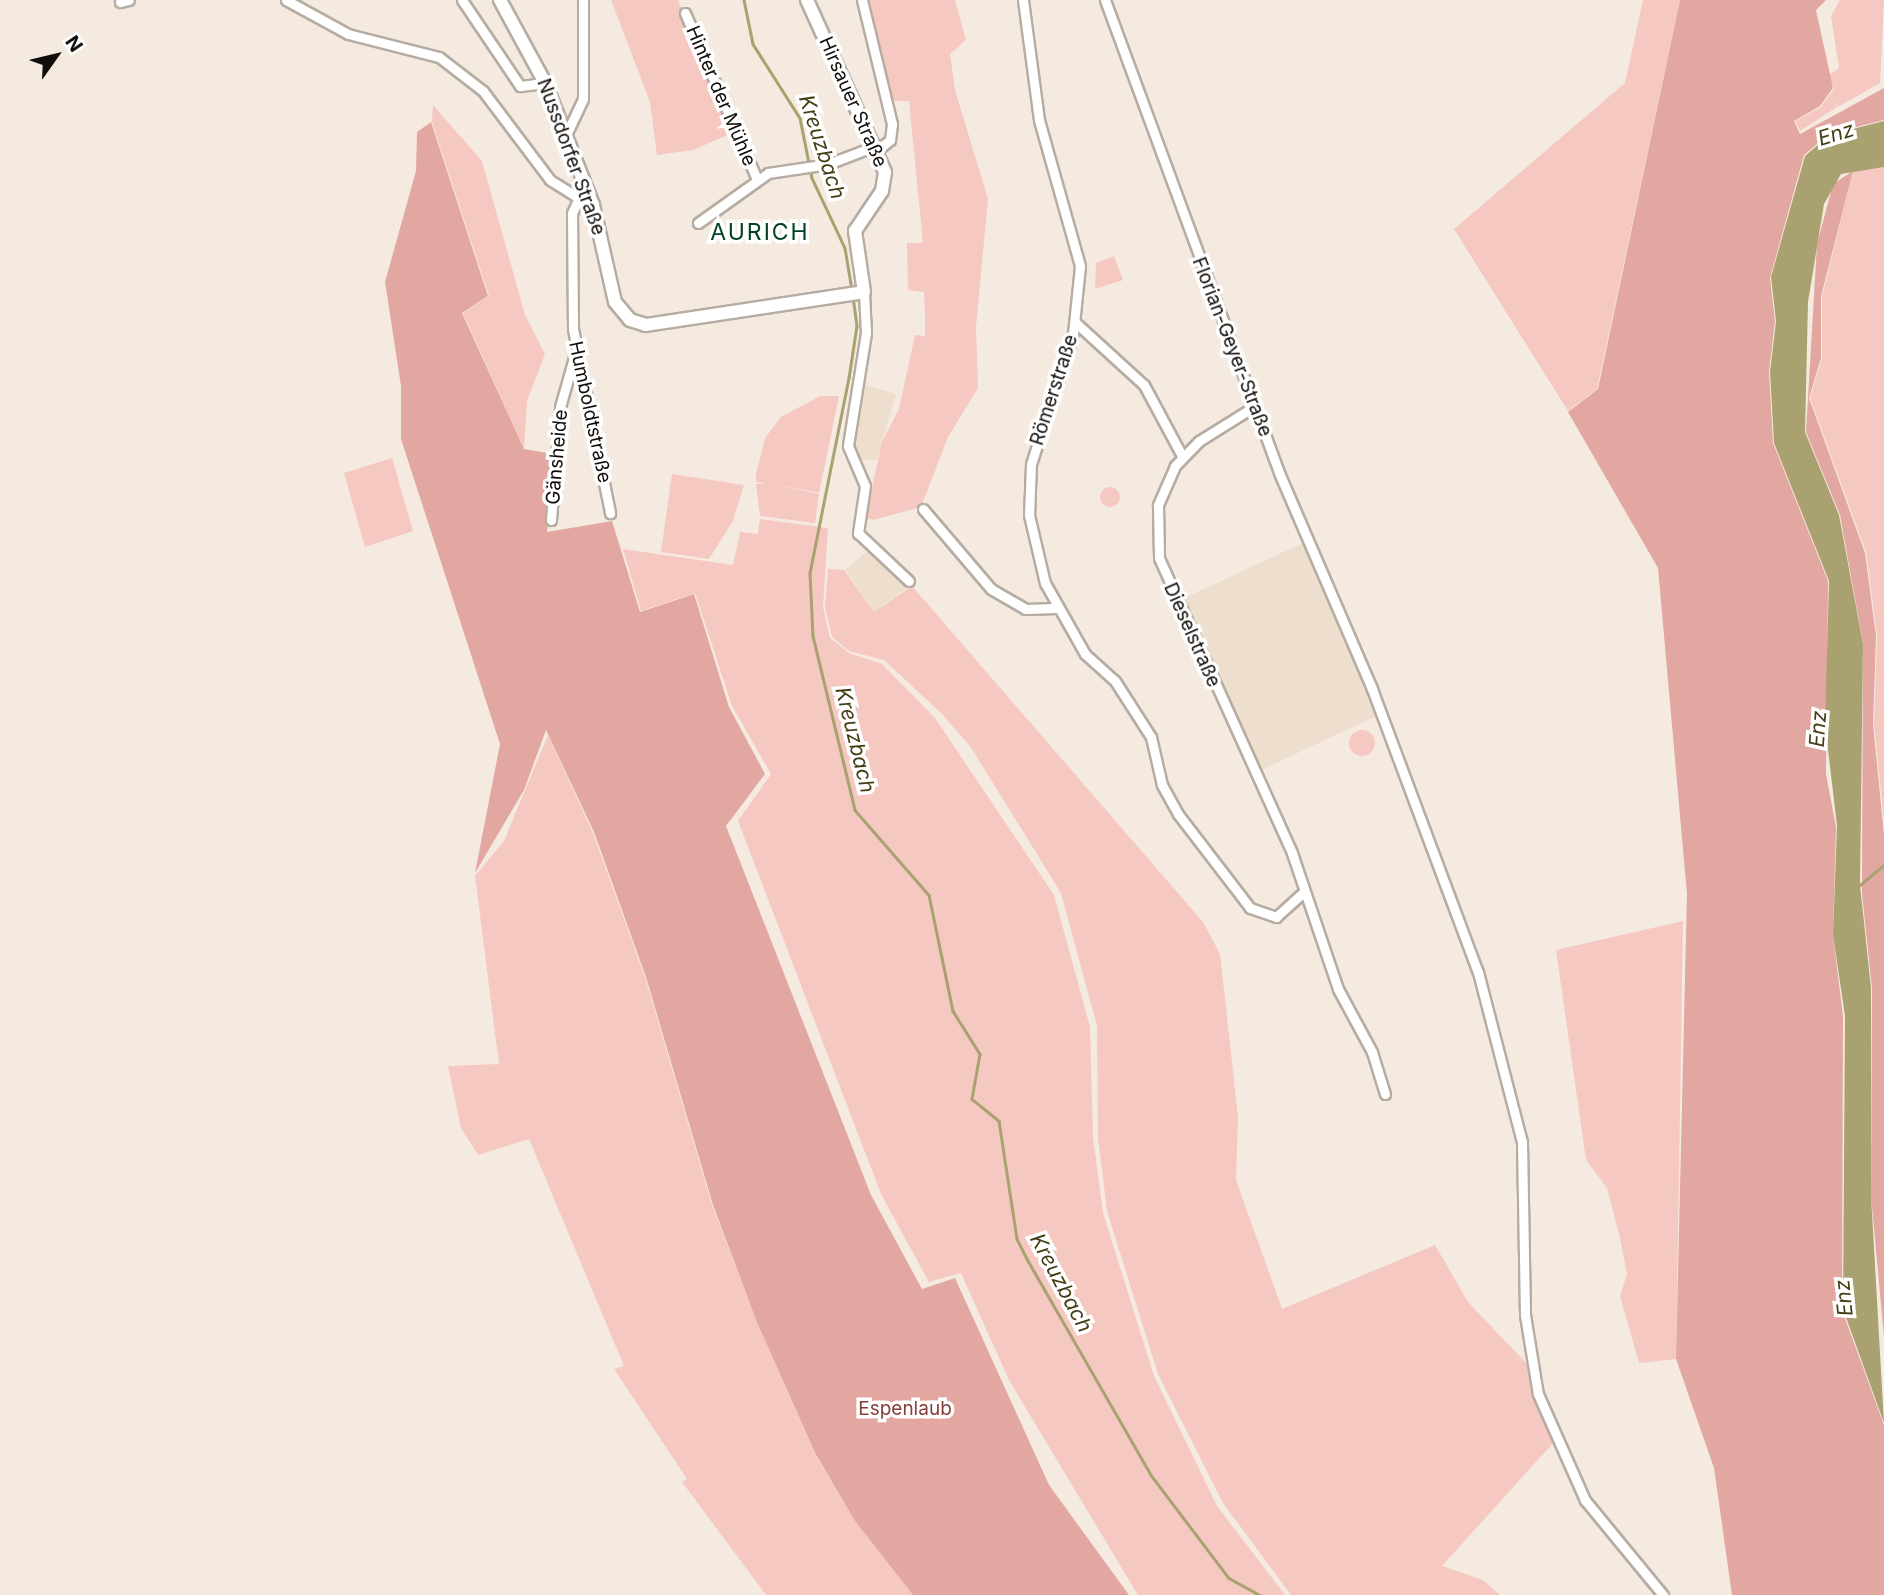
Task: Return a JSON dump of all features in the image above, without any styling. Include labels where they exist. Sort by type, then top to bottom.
[{"type":"main road","name":"Nussdorfer Straße","points":[[500,0],[545,83],[622,313],[646,325],[858,295]]},
{"type":"main road","name":"Hirsauer Straße","points":[[807,0],[876,148],[883,187],[855,231],[858,295]]},
{"type":"street","points":[[286,0],[348,34],[439,57],[483,91],[550,180],[580,193]]},
{"type":"street","points":[[565,137],[583,99],[583,0]]},
{"type":"street","points":[[698,223],[732,204],[757,179],[816,166],[888,144],[892,124],[862,0]]},
{"type":"street","name":"Römerstraße","points":[[1023,0],[1039,120],[1078,251],[1076,323],[1031,464],[1036,552],[1056,608],[1086,654],[1127,697],[1155,746],[1161,785],[1250,908],[1267,917],[1284,915],[1303,893]]},
{"type":"street","name":"Florian-Geyer-Straße","points":[[1105,0],[1255,406],[1372,689],[1460,919],[1518,1116],[1526,1335],[1538,1394],[1589,1507],[1663,1595]]},
{"type":"street","points":[[465,1],[520,86],[545,83]]},
{"type":"street","name":"Hinter der Mühle","points":[[685,13],[757,179]]},
{"type":"street","name":"Humboldtstraße","points":[[580,193],[570,276],[575,354],[610,513]]},
{"type":"street","points":[[858,295],[866,333],[848,446],[866,486],[858,533],[909,581]]},
{"type":"street","points":[[1076,323],[1144,385],[1182,456]]},
{"type":"street","name":"Gänsheide","points":[[551,520],[560,407],[575,354]]},
{"type":"street","name":"Dieselstraße","points":[[1255,406],[1182,456],[1158,505],[1159,558],[1292,853],[1303,893],[1385,1094]]},
{"type":"street","points":[[923,509],[991,589],[1025,609],[1056,608]]},
{"type":"shaded area","points":[[611,0],[678,0],[732,133],[693,150],[657,155],[650,102]]},
{"type":"shaded area","points":[[865,0],[955,0],[966,40],[950,54],[955,90],[988,199],[976,327],[978,388],[948,437],[921,507],[873,520],[865,518],[882,442],[899,409],[915,335],[925,336],[925,317],[924,292],[908,290],[907,243],[923,243],[909,101],[891,101]]},
{"type":"shaded area","points":[[1643,0],[1680,0],[1597,389],[1568,411],[1454,229],[1625,83]]},
{"type":"shaded area","points":[[1840,0],[1884,0],[1880,83],[1838,107],[1834,100],[1837,107],[1800,131],[1795,121],[1821,107],[1834,89],[1829,75],[1839,68],[1831,16]]},
{"type":"shaded area","points":[[433,105],[482,161],[525,315],[545,354],[527,401],[524,449],[463,313],[489,296],[432,122]]},
{"type":"shaded area","points":[[1884,167],[1884,823],[1874,724],[1877,636],[1866,552],[1810,398],[1822,358],[1822,296],[1853,171]]},
{"type":"shaded area","points":[[1114,256],[1123,280],[1095,289],[1096,263]]},
{"type":"shaded area","points":[[862,384],[896,394],[877,460],[862,460],[853,440]]},
{"type":"shaded area","points":[[820,396],[839,396],[819,493],[767,483],[819,494],[815,523],[760,516],[756,484],[766,483],[756,482],[756,474],[765,438],[781,417]]},
{"type":"shaded area","points":[[392,458],[413,531],[365,547],[344,473]]},
{"type":"shaded area","points":[[672,474],[744,485],[733,521],[709,559],[661,552]]},
{"type":"shaded area","points":[[1110,487],[1117,490],[1120,497],[1117,504],[1110,507],[1103,504],[1100,497],[1103,490]]},
{"type":"shaded area","points":[[760,519],[828,528],[823,607],[830,638],[849,653],[882,664],[935,718],[1054,895],[1090,1027],[1093,1137],[1103,1213],[1154,1376],[1217,1506],[1285,1595],[1138,1595],[1009,1380],[961,1273],[929,1282],[881,1194],[738,821],[771,774],[732,706],[695,593],[641,611],[623,549],[733,565],[740,532],[758,534]]},
{"type":"shaded area","points":[[1305,542],[1376,716],[1255,773],[1176,602]]},
{"type":"shaded area","points":[[871,548],[911,585],[874,612],[845,570]]},
{"type":"shaded area","points":[[828,569],[844,570],[874,612],[912,586],[1203,922],[1220,954],[1238,1117],[1236,1180],[1282,1309],[1435,1245],[1468,1302],[1526,1363],[1553,1443],[1442,1566],[1483,1580],[1500,1595],[1291,1595],[1223,1503],[1158,1374],[1107,1211],[1098,1138],[1097,1026],[1061,893],[970,746],[940,712],[884,660],[849,651],[832,637],[825,607]]},
{"type":"shaded area","points":[[1362,730],[1371,734],[1375,743],[1371,752],[1362,756],[1353,752],[1349,743],[1353,734]]},
{"type":"shaded area","points":[[548,735],[593,833],[645,977],[712,1205],[756,1320],[815,1454],[855,1521],[913,1595],[766,1595],[682,1482],[687,1479],[614,1369],[624,1366],[529,1139],[478,1155],[461,1128],[448,1066],[499,1064],[475,876],[504,841]]},
{"type":"shaded area","points":[[1683,921],[1676,1359],[1639,1363],[1620,1296],[1627,1274],[1607,1188],[1586,1160],[1556,950]]},
{"type":"green space","points":[[1680,0],[1826,0],[1816,10],[1833,88],[1820,106],[1794,121],[1800,134],[1884,88],[1884,120],[1829,134],[1804,155],[1770,278],[1775,321],[1769,372],[1773,443],[1828,581],[1826,774],[1836,827],[1833,935],[1843,1016],[1842,1310],[1884,1425],[1884,1595],[1732,1595],[1714,1468],[1676,1359],[1687,894],[1658,568],[1568,412],[1598,389]]},
{"type":"green space","name":"Espenlaub","points":[[431,122],[488,296],[462,313],[524,449],[554,454],[547,532],[612,521],[640,612],[694,594],[729,707],[765,774],[726,826],[871,1195],[922,1289],[955,1278],[1049,1485],[1129,1595],[913,1595],[855,1521],[815,1453],[756,1320],[713,1205],[646,977],[594,832],[546,730],[524,790],[475,873],[500,744],[401,439],[401,386],[385,282],[416,171],[417,132]]},
{"type":"green space","points":[[1853,171],[1821,296],[1821,358],[1809,398],[1865,553],[1876,636],[1873,724],[1884,835],[1884,1337],[1871,1196],[1872,988],[1862,894],[1863,643],[1840,515],[1806,432],[1817,244],[1833,184]]},
{"type":"water","name":"Enz","points":[[1884,121],[1884,167],[1841,174],[1824,204],[1808,302],[1805,432],[1839,515],[1863,644],[1860,885],[1871,988],[1871,1195],[1884,1423],[1843,1309],[1845,1016],[1833,935],[1837,826],[1825,724],[1829,581],[1774,443],[1770,372],[1776,321],[1771,277],[1805,156],[1829,135]]},
{"type":"waterway","name":"Kreuzbach","points":[[744,0],[753,44],[800,118],[812,178],[845,248],[852,290]]},
{"type":"waterway","name":"Kreuzbach","points":[[853,297],[857,326],[849,378],[810,573],[813,636],[855,810],[929,895],[953,1011],[980,1054],[972,1099],[999,1121],[1017,1239],[1027,1259],[1151,1475],[1229,1578],[1260,1595]]},
{"type":"waterway","points":[[1860,885],[1884,865]]},
{"type":"district","name":"AURICH","points":[[760,232]]}]
